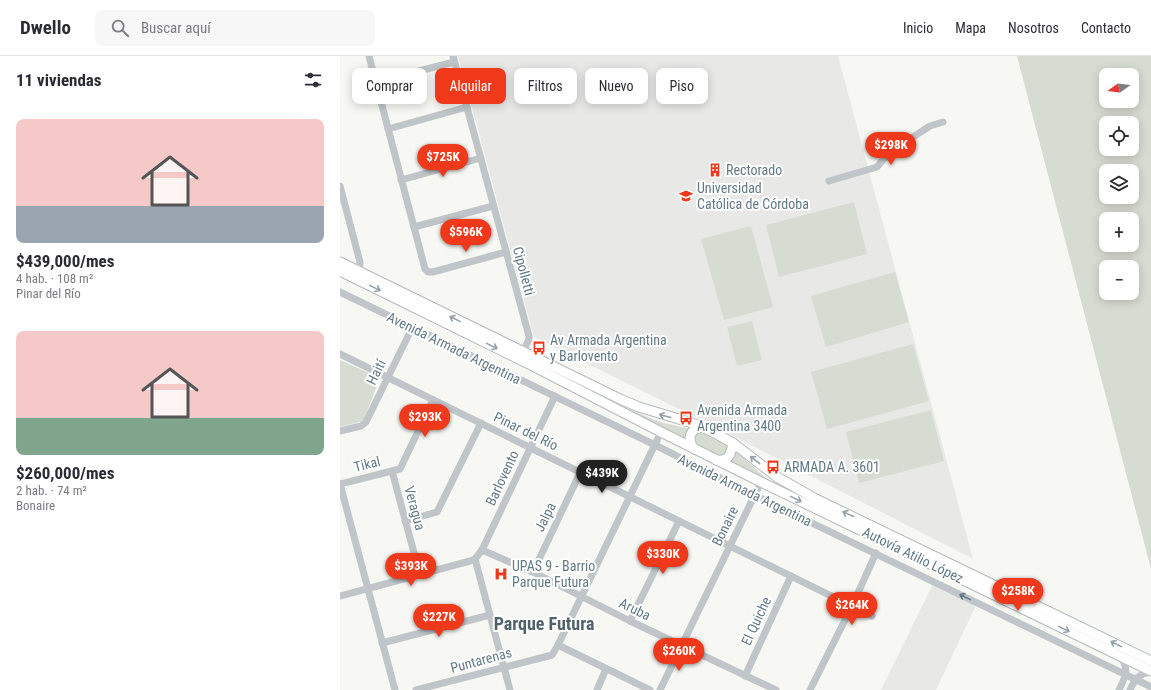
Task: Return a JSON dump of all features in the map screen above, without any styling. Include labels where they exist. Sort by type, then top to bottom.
[{"type":"main road","name":"Avenida Armada Argentina","points":[[340,262],[638,408],[702,427],[733,443],[778,477]]},
{"type":"main road","name":"Avenida Armada Argentina","points":[[340,271],[531,365],[761,482]]},
{"type":"main road","points":[[694,449],[690,440],[691,434],[696,428],[702,427]]},
{"type":"main road","points":[[716,460],[724,460],[729,457],[733,443]]},
{"type":"main road","name":"Autovía Atilio López","points":[[778,477],[816,499],[1151,661]]},
{"type":"main road","name":"Autovía Atilio López","points":[[761,482],[1121,656],[1151,672]]},
{"type":"street","points":[[369,56],[372,68]]},
{"type":"street","points":[[423,68],[454,59]]},
{"type":"street","name":"Cipolletti","points":[[454,59],[529,336],[523,352]]},
{"type":"street","points":[[382,104],[425,269],[428,272],[433,272],[506,252]]},
{"type":"street","points":[[388,129],[467,107]]},
{"type":"street","points":[[829,181],[877,167],[887,155],[899,146],[930,126],[943,122]]},
{"type":"street","points":[[402,180],[480,158]]},
{"type":"street","points":[[340,186],[360,262],[359,270]]},
{"type":"street","points":[[414,227],[493,206]]},
{"type":"street","name":"Avenida Armada Argentina","points":[[340,292],[656,445],[754,495],[1151,687]]},
{"type":"street","name":"Haití","points":[[340,431],[361,426],[366,422],[412,328]]},
{"type":"street","name":"Pinar del Río","points":[[340,354],[872,616]]},
{"type":"street","name":"Barlovento","points":[[475,559],[482,550],[555,396]]},
{"type":"street","name":"Tikal","points":[[340,484],[400,469],[432,400]]},
{"type":"street","points":[[405,521],[437,512],[481,424]]},
{"type":"street","points":[[650,690],[558,645],[661,432]]},
{"type":"street","name":"Veragua","points":[[392,471],[420,575]]},
{"type":"street","name":"Jalpa","points":[[533,572],[580,473]]},
{"type":"street","name":"Bonaire","points":[[660,690],[761,482]]},
{"type":"street","points":[[340,484],[395,690]]},
{"type":"street","points":[[630,621],[679,521]]},
{"type":"street","name":"Aruba","points":[[482,550],[533,572],[681,646],[776,690]]},
{"type":"street","points":[[810,690],[852,606],[876,553]]},
{"type":"street","points":[[340,596],[475,559],[510,690]]},
{"type":"street","name":"El Quiche","points":[[745,676],[791,576]]},
{"type":"street","points":[[382,644],[490,615]]},
{"type":"street","name":"Puntarenas","points":[[416,690],[552,655],[558,645]]},
{"type":"street","points":[[1119,690],[1126,674],[1125,664],[1121,656]]},
{"type":"street","points":[[597,690],[606,669]]},
{"type":"street","points":[[1130,690],[1135,679],[1142,674],[1151,672]]},
{"type":"shaded area","name":"Universidad Católica de Córdoba","points":[[458,56],[838,56],[973,559],[739,439],[534,337],[471,104],[506,104],[506,68],[461,68]]},
{"type":"shaded area","points":[[1017,56],[1151,56],[1151,569]]},
{"type":"shaded area","points":[[854,202],[867,254],[779,277],[766,225]]},
{"type":"shaded area","points":[[751,226],[773,307],[724,320],[701,239]]},
{"type":"shaded area","points":[[895,272],[909,322],[826,347],[811,296]]},
{"type":"shaded area","points":[[752,321],[762,360],[737,366],[727,327]]},
{"type":"shaded area","points":[[913,344],[929,401],[827,429],[811,372]]},
{"type":"shaded area","points":[[340,360],[380,378],[364,419],[359,422],[340,427]]},
{"type":"shaded area","points":[[607,400],[664,423],[691,429],[687,440],[606,401]]},
{"type":"shaded area","points":[[931,410],[944,461],[859,483],[846,432]]},
{"type":"shaded area","points":[[700,431],[728,445],[730,449],[722,457],[695,445],[692,440],[695,434]]},
{"type":"shaded area","points":[[735,450],[769,481],[728,462]]},
{"type":"shaded area","points":[[934,582],[977,603],[936,690],[881,690]]},
{"type":"place","name":"Rectorado","points":[[715,170]]},
{"type":"place","name":"Universidad Católica de Córdoba","points":[[686,196]]},
{"type":"place","name":"Av Armada Argentina y Barlovento","points":[[539,348]]},
{"type":"place","name":"Avenida Armada Argentina 3400","points":[[686,418]]},
{"type":"place","name":"ARMADA A. 3601","points":[[773,467]]},
{"type":"place","name":"UPAS 9 - Barrio Parque Futura","points":[[501,574]]},
{"type":"district","name":"Parque Futura","points":[[544,623]]}]
